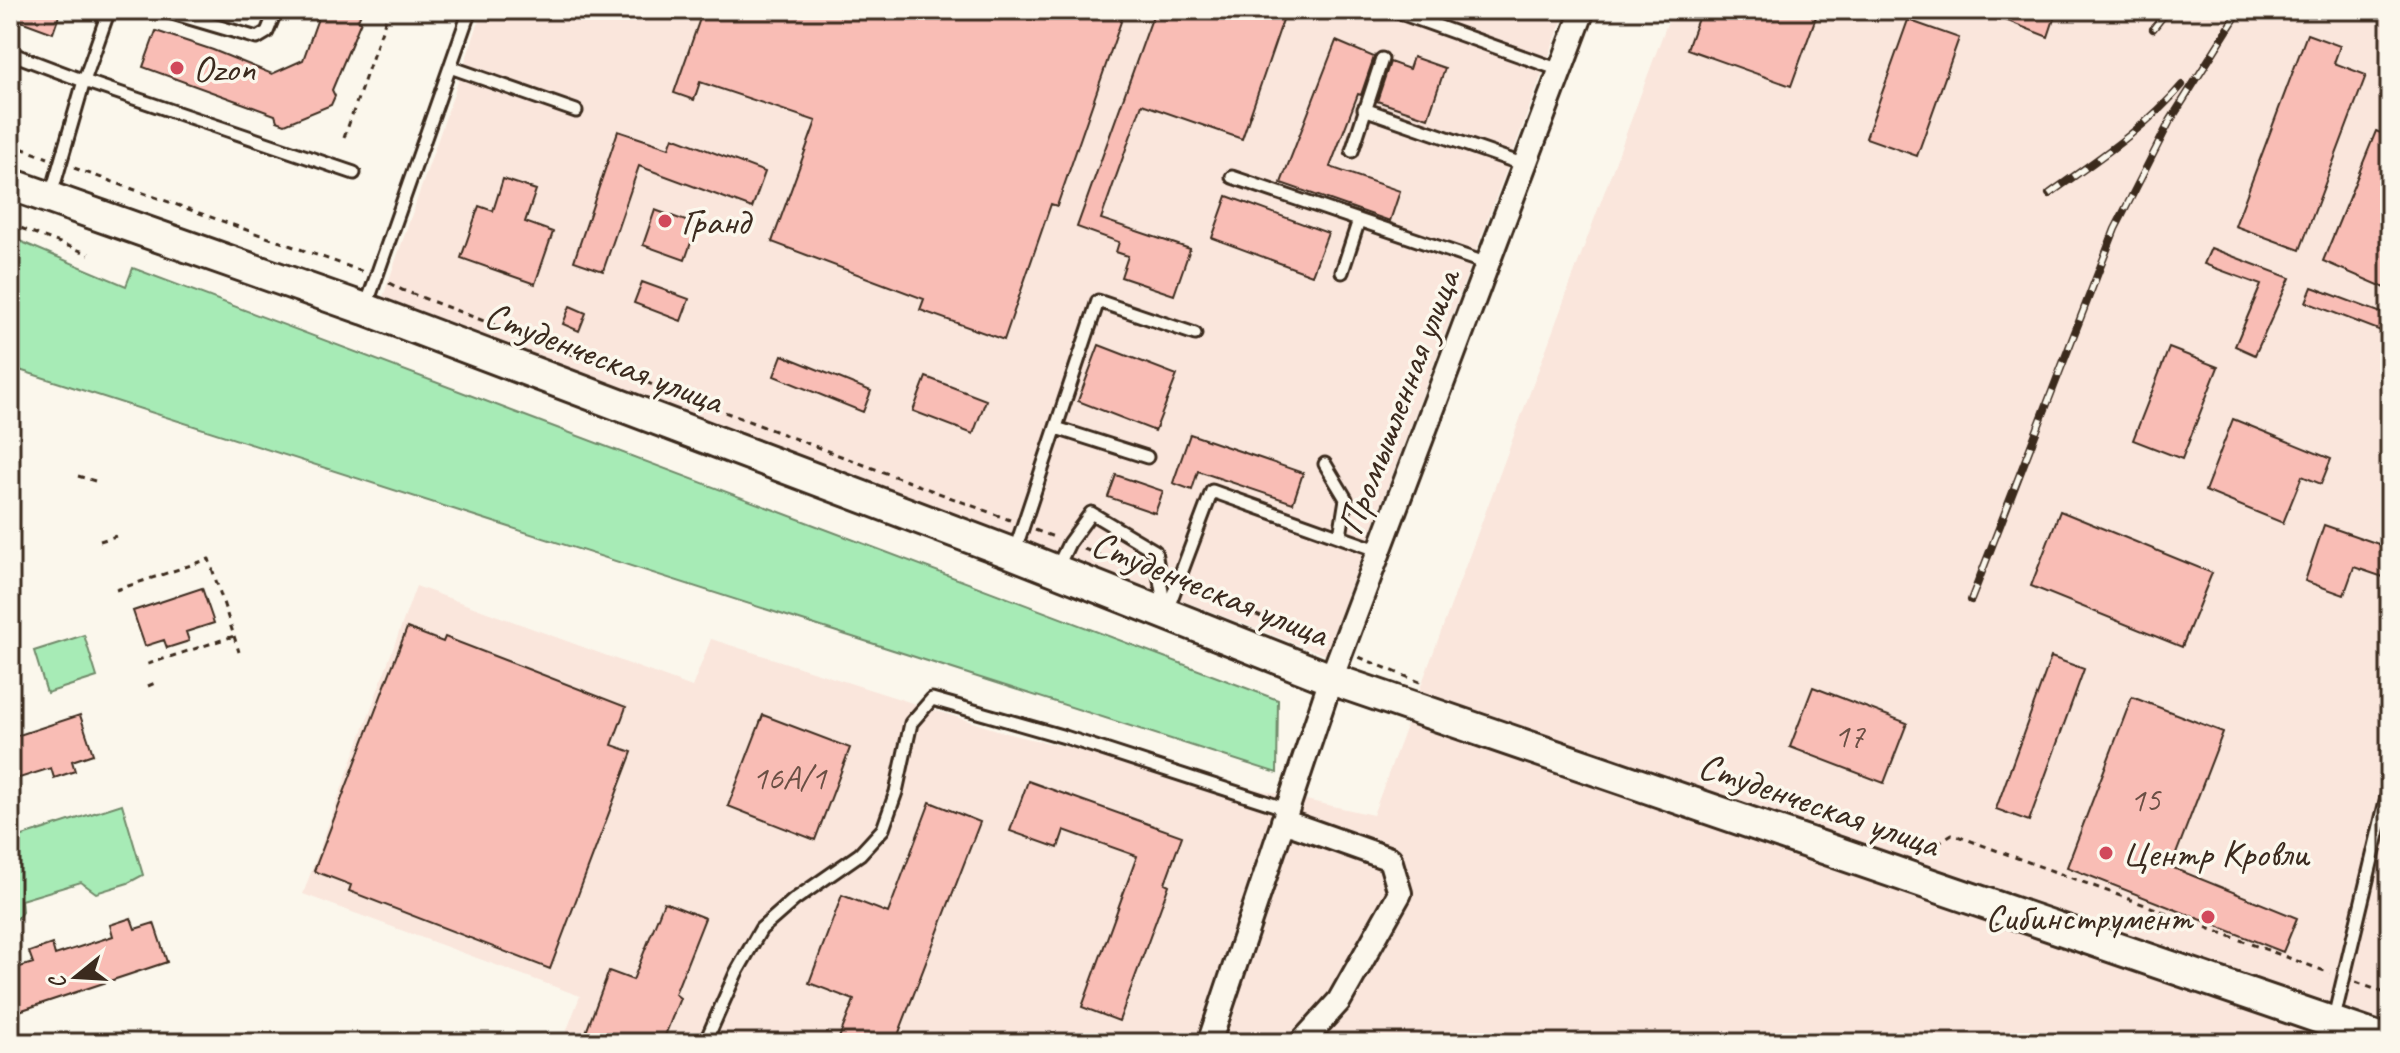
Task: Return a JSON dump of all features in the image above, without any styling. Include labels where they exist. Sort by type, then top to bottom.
[{"type":"main road","name":"Студенческая улица","points":[[10,184],[1018,539],[1056,570],[1331,679],[2390,1042]]},
{"type":"street","name":"Промышленная улица","points":[[1209,1043],[1331,679],[1583,10]]},
{"type":"street","points":[[1285,815],[1390,859],[1400,893],[1339,1001],[1301,1043]]},
{"type":"lane","points":[[49,199],[109,10]]},
{"type":"lane","points":[[162,10],[257,38],[267,32],[276,10]]},
{"type":"lane","points":[[365,309],[470,10]]},
{"type":"lane","points":[[1392,10],[1560,70]]},
{"type":"lane","points":[[10,53],[354,173]]},
{"type":"lane","points":[[1352,151],[1382,59]]},
{"type":"lane","points":[[450,67],[576,111]]},
{"type":"lane","points":[[1364,109],[1525,165]]},
{"type":"lane","points":[[1232,177],[1489,264]]},
{"type":"lane","points":[[1342,272],[1359,220]]},
{"type":"lane","points":[[1018,539],[1098,301],[1195,334]]},
{"type":"lane","points":[[1056,428],[1147,457]]},
{"type":"lane","points":[[1325,464],[1346,499],[1340,536]]},
{"type":"lane","points":[[1166,614],[1212,491],[1380,551]]},
{"type":"lane","points":[[1056,570],[1069,543],[1091,513],[1155,551],[1166,614]]},
{"type":"lane","points":[[705,1043],[736,973],[761,929],[794,900],[860,854],[883,829],[896,792],[911,723],[932,699],[1065,737],[1285,815]]},
{"type":"lane","points":[[2333,1022],[2390,784]]},
{"type":"path","points":[[344,138],[389,10]]},
{"type":"path","points":[[10,144],[377,276],[402,290],[1018,539],[1069,543],[1160,578]]},
{"type":"path","points":[[10,224],[89,254]]},
{"type":"path","points":[[10,488],[18,467]]},
{"type":"path","points":[[78,476],[95,481]]},
{"type":"path","points":[[100,541],[116,536]]},
{"type":"path","points":[[116,590],[209,557],[239,652]]},
{"type":"path","points":[[1177,583],[1425,684]]},
{"type":"path","points":[[142,666],[234,636]]},
{"type":"path","points":[[148,686],[155,683]]},
{"type":"path","points":[[1909,861],[1952,834],[2390,995]]},
{"type":"shaded area","points":[[483,10],[1566,10],[1325,655],[383,297]]},
{"type":"shaded area","points":[[1672,10],[2390,10],[2390,1043],[562,1043],[580,996],[303,894],[416,586],[692,687],[711,639],[1013,735],[1373,815]]},
{"type":"green space","points":[[10,237],[126,286],[133,268],[1278,700],[1277,773],[10,367]]},
{"type":"green space","points":[[84,635],[97,677],[47,693],[34,651]]},
{"type":"green space","points":[[122,804],[143,875],[96,893],[81,882],[21,900],[22,912],[17,919],[10,921],[10,896],[13,894],[10,886],[10,840]]},
{"type":"building","points":[[10,10],[61,10],[53,33],[10,17]]},
{"type":"building","points":[[321,10],[362,10],[358,20],[361,21],[332,90],[335,96],[331,105],[285,124],[277,121],[275,115],[143,67],[156,31],[272,74],[303,60]]},
{"type":"building","points":[[703,10],[1125,10],[1057,206],[1051,204],[1004,340],[920,310],[924,299],[772,242],[816,121],[700,82],[694,100],[674,93]]},
{"type":"building","points":[[1155,10],[1263,10],[1284,17],[1242,139],[1142,104],[1101,219],[1190,249],[1174,295],[1121,277],[1128,256],[1116,252],[1119,242],[1077,227]]},
{"type":"building","points":[[1701,10],[1805,10],[1817,14],[1791,86],[1687,49]]},
{"type":"building","points":[[1980,10],[2057,10],[2048,37]]},
{"type":"building","points":[[1908,20],[1959,38],[1917,156],[1866,138]]},
{"type":"building","points":[[2307,34],[2340,46],[2334,63],[2366,75],[2300,250],[2235,226]]},
{"type":"building","points":[[1336,41],[1374,57],[1330,167],[1400,191],[1390,221],[1281,183]]},
{"type":"building","points":[[1413,57],[1445,68],[1428,118],[1377,101],[1390,62],[1409,69]]},
{"type":"building","points":[[618,131],[669,148],[673,137],[765,172],[752,208],[639,166],[603,271],[574,261]]},
{"type":"building","points":[[2376,131],[2390,137],[2390,290],[2323,261]]},
{"type":"building","points":[[503,179],[536,190],[525,222],[553,232],[535,284],[461,258],[479,206],[493,211]]},
{"type":"building","points":[[1227,196],[1328,233],[1312,275],[1212,238]]},
{"type":"building","points":[[655,210],[697,225],[685,260],[643,245]]},
{"type":"building","points":[[2211,248],[2290,278],[2255,355],[2235,346],[2261,285],[2204,264]]},
{"type":"building","points":[[642,282],[689,299],[681,321],[634,303]]},
{"type":"building","points":[[2312,287],[2387,315],[2381,331],[2306,302]]},
{"type":"building","points":[[570,306],[586,313],[579,331],[563,324]]},
{"type":"building","points":[[1099,345],[1177,375],[1155,431],[1078,401]]},
{"type":"building","points":[[2169,348],[2218,367],[2182,459],[2133,440]]},
{"type":"building","points":[[782,355],[871,391],[863,412],[774,376]]},
{"type":"building","points":[[926,377],[986,400],[973,434],[913,411]]},
{"type":"building","points":[[2233,419],[2331,459],[2321,484],[2302,476],[2283,523],[2205,491]]},
{"type":"building","points":[[1190,434],[1303,473],[1293,503],[1198,471],[1192,490],[1173,483]]},
{"type":"building","points":[[1116,475],[1163,491],[1155,513],[1108,497]]},
{"type":"building","points":[[2060,511],[2212,573],[2182,647],[2031,586]]},
{"type":"building","points":[[2324,525],[2390,548],[2383,577],[2354,567],[2344,595],[2305,581]]},
{"type":"building","points":[[202,588],[214,623],[186,632],[189,641],[167,648],[164,640],[145,646],[133,611]]},
{"type":"building","points":[[407,628],[443,642],[445,637],[626,707],[612,745],[632,752],[550,969],[349,891],[351,885],[314,871]]},
{"type":"building","points":[[2051,657],[2084,669],[2029,821],[1996,809]]},
{"type":"building","points":[[1813,687],[1907,723],[1884,783],[1790,747]]},
{"type":"building","points":[[2132,697],[2223,732],[2171,867],[2297,918],[2283,952],[2067,867]]},
{"type":"building","points":[[80,715],[93,754],[72,761],[75,771],[54,778],[51,768],[10,781],[10,738]]},
{"type":"building","points":[[763,715],[850,748],[815,840],[728,806]]},
{"type":"building","points":[[1028,781],[1182,836],[1165,883],[1169,885],[1119,1021],[1082,1007],[1137,856],[1064,830],[1058,848],[1010,831]]},
{"type":"building","points":[[930,802],[980,822],[895,1043],[837,1043],[854,1000],[809,983],[842,895],[888,913]]},
{"type":"building","points":[[664,902],[705,918],[675,994],[680,998],[662,1043],[582,1043],[609,971],[633,980]]},
{"type":"building","points":[[131,918],[135,929],[154,923],[167,962],[10,1014],[10,970],[33,963],[29,952],[52,944],[55,955],[113,936],[110,925]]},
{"type":"railway","points":[[2153,29],[2168,10]]},
{"type":"railway","points":[[1971,600],[2115,229],[2170,121],[2240,10]]},
{"type":"railway","points":[[2049,194],[2136,130],[2182,85]]},
{"type":"place","name":"Ozon","points":[[177,68]]},
{"type":"place","name":"Гранд","points":[[665,221]]},
{"type":"place","name":"Центр Кровли","points":[[2106,853]]},
{"type":"place","name":"Сибинструмент","points":[[2208,917]]}]
